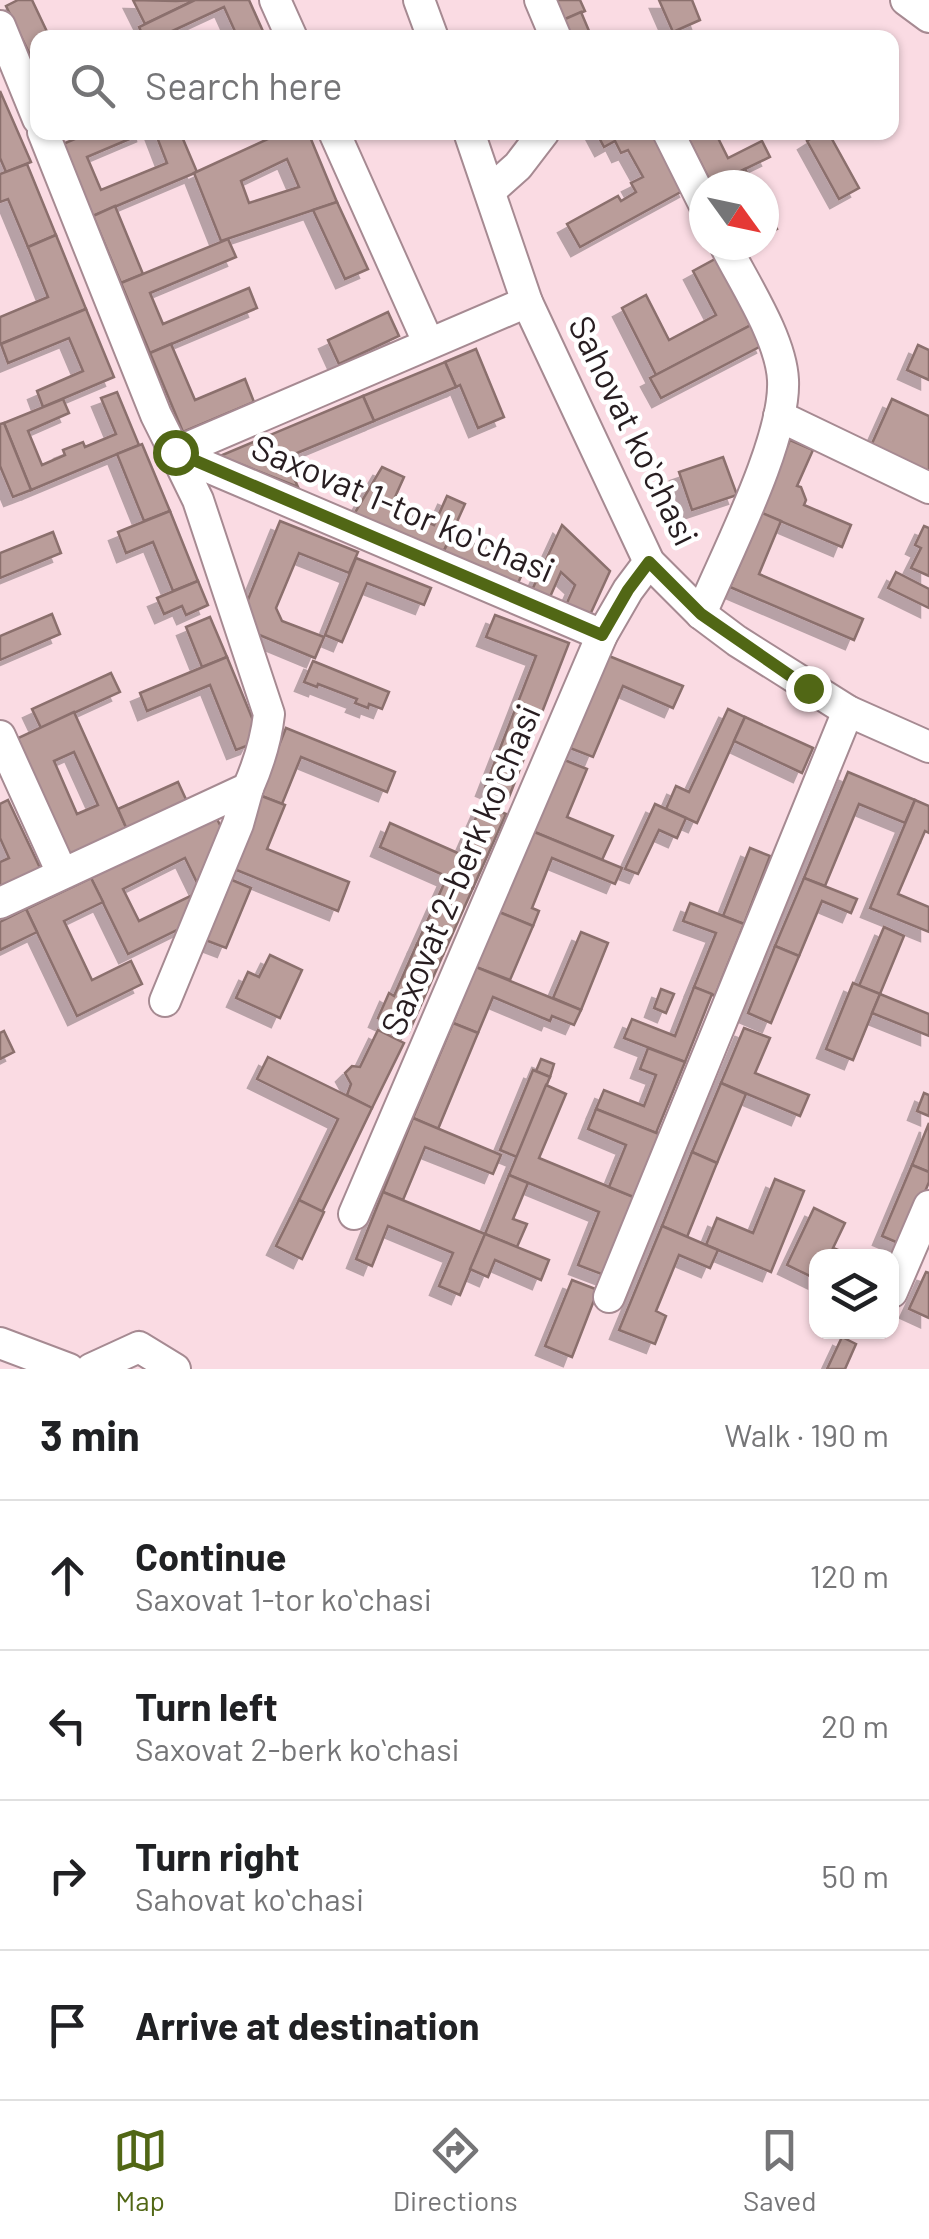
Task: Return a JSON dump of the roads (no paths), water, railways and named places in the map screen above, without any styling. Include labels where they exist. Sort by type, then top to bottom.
[{"type":"street","points":[[275,0],[288,30]]},
{"type":"street","points":[[419,0],[430,30]]},
{"type":"street","points":[[540,0],[553,30]]},
{"type":"street","points":[[906,0],[929,17]]},
{"type":"street","points":[[0,26],[30,99]]},
{"type":"street","points":[[46,140],[156,416],[198,500],[270,714],[266,740],[238,824],[164,1001]]},
{"type":"street","points":[[338,140],[428,342]]},
{"type":"street","name":"Sahovat koʻchasi","points":[[472,140],[527,302],[649,562],[701,614],[848,711],[929,747]]},
{"type":"street","points":[[491,190],[518,166],[538,140]]},
{"type":"street","points":[[672,140],[689,174]]},
{"type":"street","points":[[701,614],[767,457],[779,416],[783,379],[774,344],[732,260]]},
{"type":"street","name":"Saxovat 1-tor koʻchasi","points":[[175,452],[527,302]]},
{"type":"street","points":[[779,416],[929,488]]},
{"type":"street","name":"Saxovat 1-tor koʻchasi","points":[[175,452],[602,635]]},
{"type":"street","name":"Saxovat 2-berk koʻchasi","points":[[354,1214],[602,635],[649,562]]},
{"type":"street","points":[[608,1297],[848,711]]},
{"type":"street","points":[[0,736],[62,873]]},
{"type":"street","points":[[0,903],[248,788]]},
{"type":"street","points":[[899,1276],[929,1206]]},
{"type":"street","points":[[0,1342],[70,1369]]},
{"type":"street","points":[[91,1369],[139,1347],[175,1369]]}]
